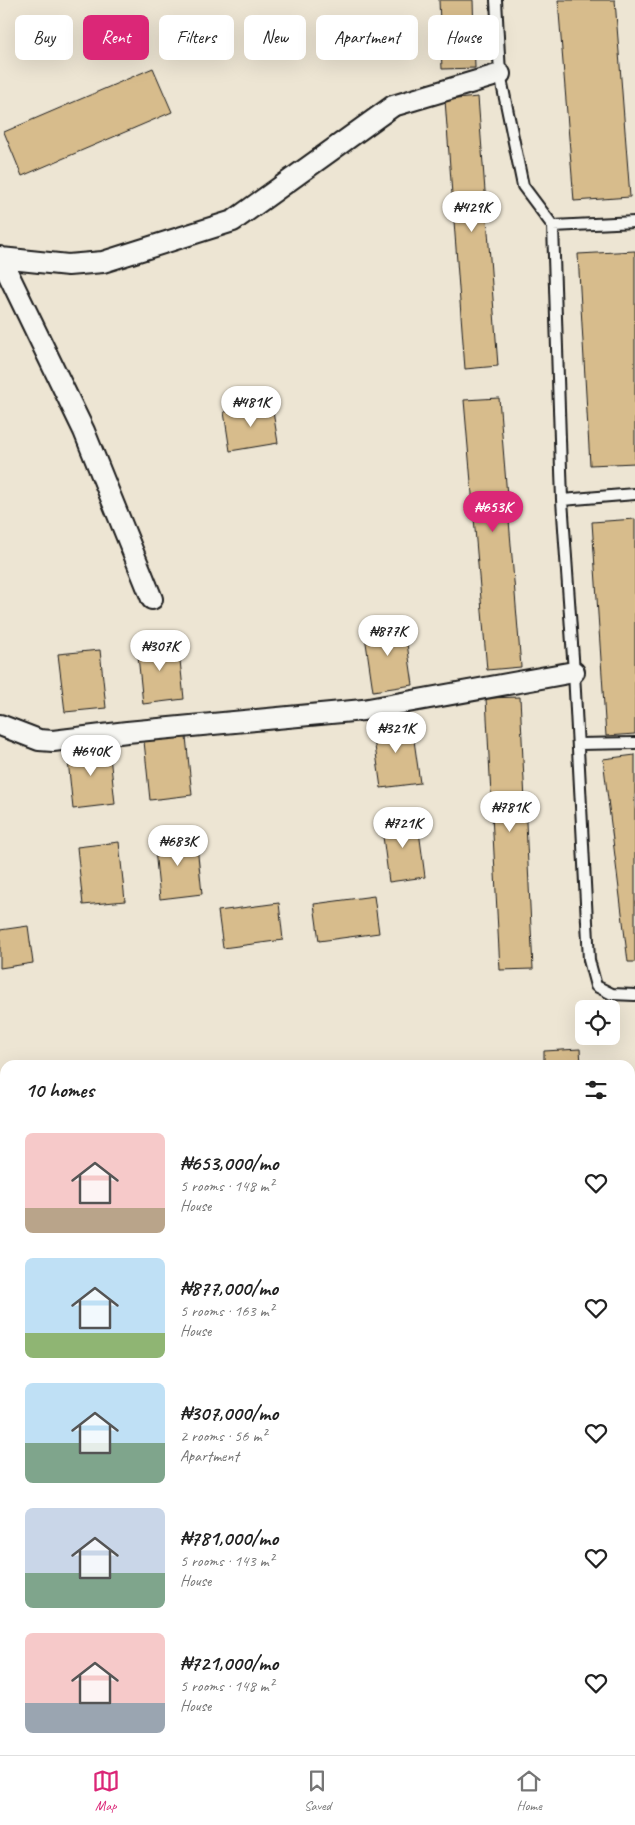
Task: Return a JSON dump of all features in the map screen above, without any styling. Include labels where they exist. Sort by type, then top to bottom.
[{"type":"street","points":[[0,257],[68,265],[103,262],[233,221],[393,106],[500,74]]},
{"type":"street","points":[[0,257],[84,431],[152,599]]},
{"type":"street","points":[[0,725],[39,740],[53,742],[126,732],[363,710],[574,672]]},
{"type":"lane","points":[[496,0],[500,74],[523,186],[553,226],[562,500],[574,672],[589,960],[596,986],[612,994],[635,995]]},
{"type":"lane","points":[[553,226],[635,222]]},
{"type":"lane","points":[[562,500],[635,494]]},
{"type":"lane","points":[[578,744],[635,743]]},
{"type":"building","points":[[439,0],[473,0],[473,15],[440,15]]},
{"type":"building","points":[[558,0],[615,0],[630,197],[574,201]]},
{"type":"building","points":[[442,60],[475,60],[475,68],[442,69]]},
{"type":"building","points":[[153,68],[172,112],[22,176],[4,132]]},
{"type":"building","points":[[478,97],[498,366],[465,369],[445,100]]},
{"type":"building","points":[[635,251],[635,463],[590,465],[578,254]]},
{"type":"building","points":[[499,398],[521,667],[487,670],[464,400]]},
{"type":"building","points":[[272,405],[278,443],[230,451],[224,412]]},
{"type":"building","points":[[635,519],[635,734],[606,736],[592,522]]},
{"type":"building","points":[[404,623],[413,685],[373,691],[364,629]]},
{"type":"building","points":[[178,641],[184,699],[143,704],[137,646]]},
{"type":"building","points":[[100,650],[106,708],[65,712],[58,654]]},
{"type":"building","points":[[520,697],[533,969],[500,970],[486,698]]},
{"type":"building","points":[[411,719],[420,783],[381,788],[372,725]]},
{"type":"building","points":[[186,737],[192,795],[150,800],[144,741]]},
{"type":"building","points":[[109,746],[115,804],[73,809],[67,750]]},
{"type":"building","points":[[635,755],[635,962],[628,962],[603,759]]},
{"type":"building","points":[[417,816],[425,877],[389,882],[381,821]]},
{"type":"building","points":[[196,836],[202,894],[160,899],[154,840]]},
{"type":"building","points":[[119,842],[125,901],[83,905],[77,847]]},
{"type":"building","points":[[374,896],[379,933],[319,941],[314,904]]},
{"type":"building","points":[[279,903],[283,940],[223,948],[218,911]]},
{"type":"building","points":[[28,926],[33,963],[0,968],[0,930]]},
{"type":"building","points":[[580,1049],[581,1060],[544,1060],[544,1051]]}]
